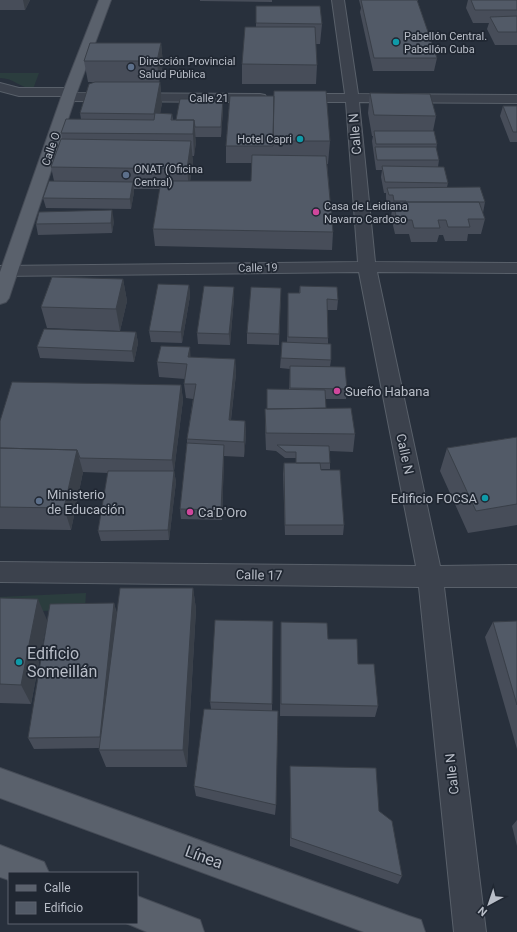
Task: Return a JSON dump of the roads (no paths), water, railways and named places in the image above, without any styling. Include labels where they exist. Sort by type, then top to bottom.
[{"type":"main road","name":"Calle O","points":[[0,298],[4,271],[105,0]]},
{"type":"main road","name":"Línea","points":[[0,783],[409,932]]},
{"type":"main road","points":[[0,861],[30,872]]},
{"type":"main road","points":[[138,912],[188,932]]},
{"type":"street","name":"Calle N","points":[[338,0],[352,98],[367,267],[430,577],[470,932]]},
{"type":"street","points":[[0,87],[19,92],[69,96]]},
{"type":"street","points":[[5,102],[16,99],[69,96]]},
{"type":"street","name":"Calle 21","points":[[69,96],[517,99]]},
{"type":"street","name":"Calle 19","points":[[4,271],[367,267],[517,268]]},
{"type":"street","name":"Calle 17","points":[[0,572],[430,577],[517,576]]},
{"type":"place","name":"Pabellón Central. Pabellón Cuba","points":[[396,42]]},
{"type":"place","name":"Dirección Provincial Salud Pública","points":[[131,67]]},
{"type":"place","name":"Hotel Capri","points":[[300,139]]},
{"type":"place","name":"ONAT (Oficina Central)","points":[[126,175]]},
{"type":"place","name":"Casa de Leidiana Navarro Cardoso","points":[[316,212]]},
{"type":"place","name":"Sueño Habana","points":[[337,391]]},
{"type":"place","name":"Edificio FOCSA","points":[[485,498]]},
{"type":"place","name":"Ministerio de Educación","points":[[39,501]]},
{"type":"place","name":"Ca'D'Oro","points":[[190,512]]},
{"type":"place","name":"Edificio Someillán","points":[[19,662]]}]
